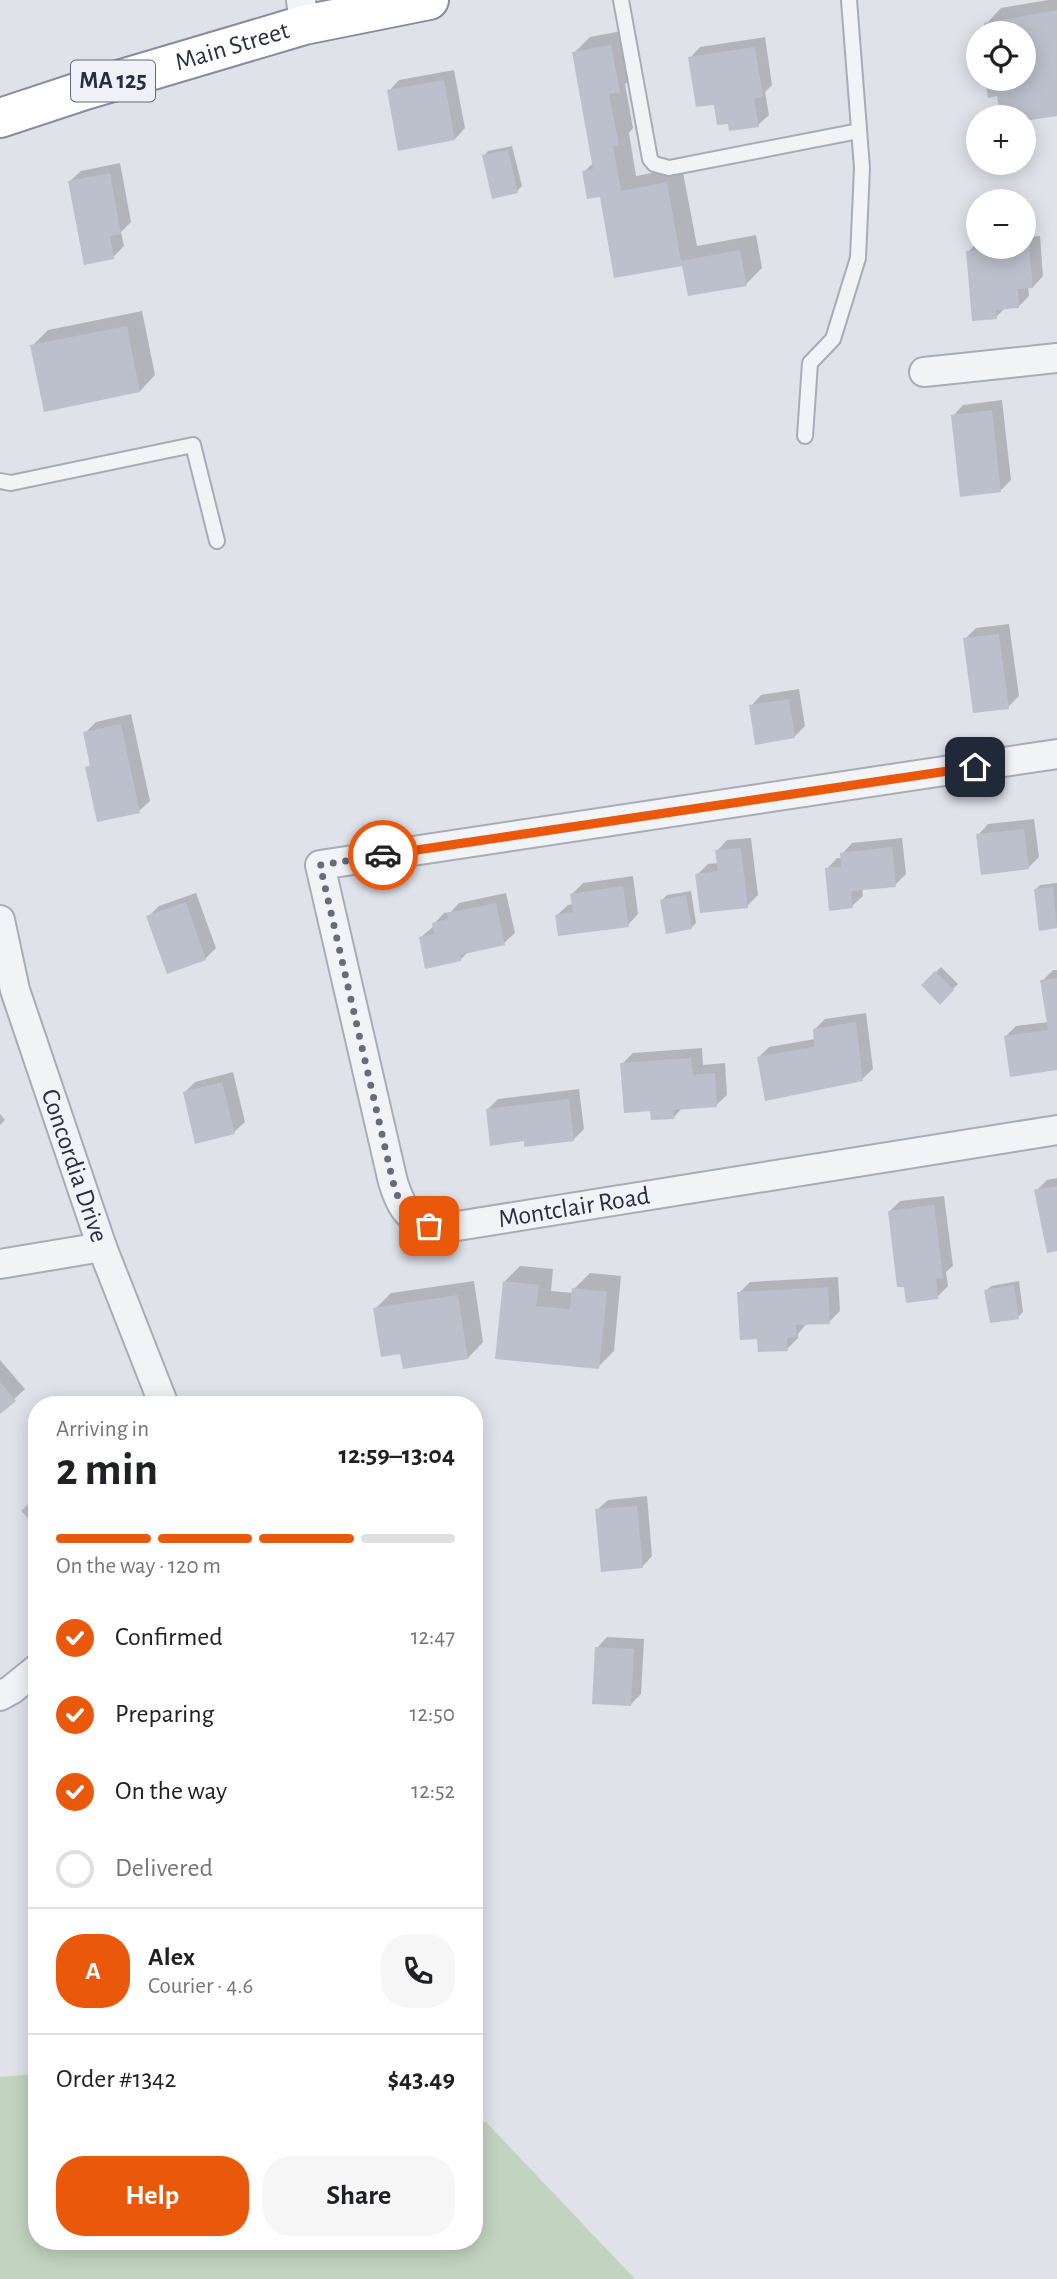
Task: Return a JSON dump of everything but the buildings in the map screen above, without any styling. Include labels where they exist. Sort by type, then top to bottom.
[{"type":"highway","name":"Main Street","points":[[0,118],[303,13],[429,0]]},
{"type":"street","points":[[924,372],[1057,358]]},
{"type":"street","name":"Montclair Road","points":[[1057,754],[320,865],[399,1202],[413,1219],[429,1226],[452,1227],[1057,1130]]},
{"type":"street","name":"Concordia Drive","points":[[0,920],[15,990],[102,1247],[160,1396]]},
{"type":"street","points":[[0,1264],[102,1247]]},
{"type":"street","points":[[0,1696],[28,1676]]},
{"type":"lane","points":[[621,0],[650,159],[654,164],[669,168],[859,131]]},
{"type":"lane","points":[[805,436],[810,363],[833,340],[858,258],[862,168],[849,0]]},
{"type":"lane","points":[[0,481],[11,483],[193,445],[218,541]]},
{"type":"green space","points":[[28,2075],[28,2250],[483,2250],[483,2122],[486,2122],[635,2279],[0,2279],[0,2077]]},
{"type":"way so far","points":[[383,855],[320,865],[399,1202],[413,1219],[429,1226]]},
{"type":"route","points":[[383,855],[975,767]]}]
